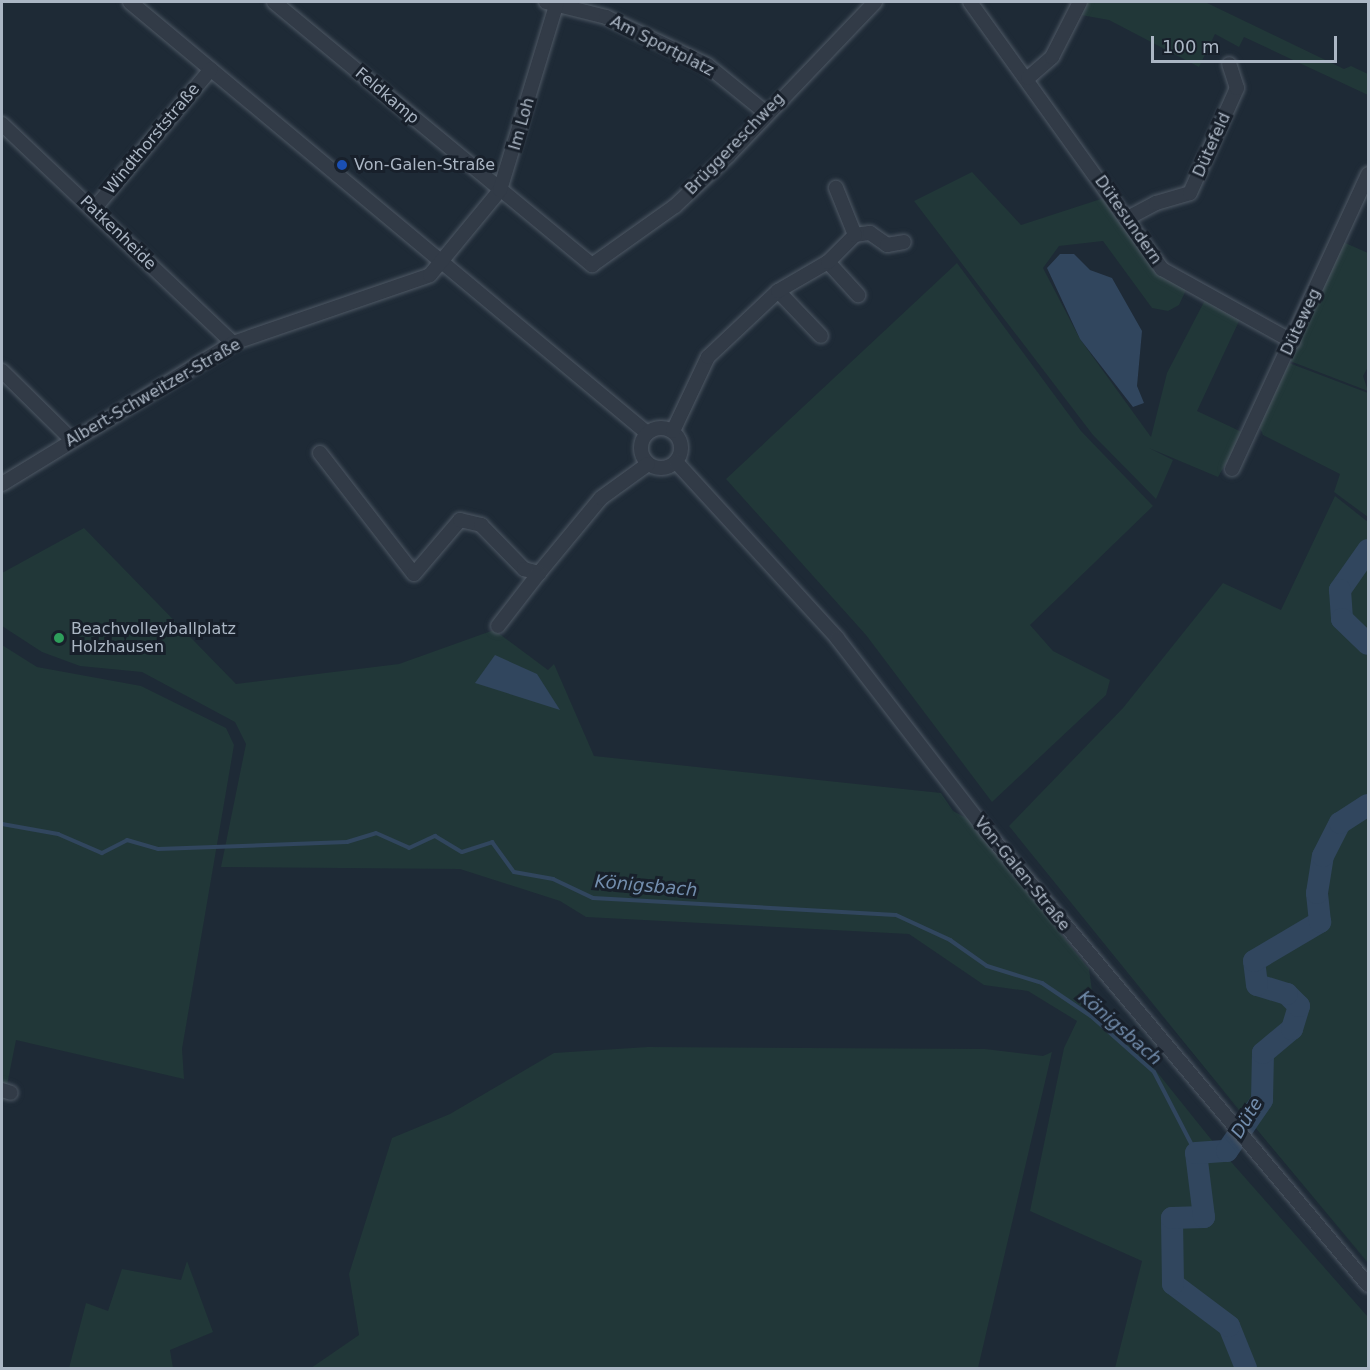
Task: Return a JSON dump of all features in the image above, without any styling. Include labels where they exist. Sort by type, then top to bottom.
[{"type":"street","points":[[130,2],[647,433],[673,431]]},
{"type":"street","name":"Feldkamp","points":[[274,2],[500,190]]},
{"type":"street","name":"Im Loh","points":[[441,262],[500,190],[553,2]]},
{"type":"street","name":"Am Sportplatz","points":[[553,2],[606,17],[707,65],[766,113]]},
{"type":"street","name":"Brüggereschweg","points":[[500,190],[592,265],[675,206],[875,2]]},
{"type":"street","name":"Dütesundern","points":[[970,2],[1028,78],[1162,269],[1293,342]]},
{"type":"street","points":[[1028,78],[1053,57],[1080,2]]},
{"type":"street","name":"Dütefeld","points":[[1126,219],[1156,202],[1190,193],[1237,88],[1229,64]]},
{"type":"street","name":"Windthorststraße","points":[[94,209],[211,69]]},
{"type":"street","name":"Patkenheide","points":[[2,124],[233,343]]},
{"type":"street","name":"Düteweg","points":[[1232,469],[1293,342],[1368,174]]},
{"type":"street","points":[[836,188],[855,235]]},
{"type":"street","points":[[673,431],[708,357],[778,291],[828,262],[855,235],[870,233],[887,245],[904,242]]},
{"type":"street","name":"Albert-Schweitzer-Straße","points":[[2,484],[233,343],[423,281],[441,262]]},
{"type":"street","points":[[828,262],[858,295]]},
{"type":"street","points":[[778,291],[820,336]]},
{"type":"street","points":[[2,371],[72,440]]},
{"type":"street","points":[[498,626],[601,498],[648,464],[668,468],[676,462],[682,450],[673,431]]},
{"type":"street","points":[[647,433],[641,443],[648,464]]},
{"type":"street","points":[[320,453],[414,574],[460,520],[480,525],[524,569],[539,573]]},
{"type":"street","name":"Von-Galen-Straße","points":[[676,462],[837,638],[987,832],[1230,1126],[1368,1285]]},
{"type":"green space","points":[[1087,2],[1205,2],[1344,69],[1351,66],[1368,74],[1368,95],[1244,37],[1239,47],[1215,34],[1199,67],[1109,20],[1081,15]]},
{"type":"green space","points":[[972,172],[1021,225],[1104,198],[1186,290],[1179,305],[1168,311],[1152,308],[1103,241],[1059,246],[1043,268],[1080,339],[1151,437],[1167,373],[1205,300],[1240,319],[1197,411],[1244,433],[1218,477],[1149,448],[1173,460],[1156,499],[1093,435],[914,201]]},
{"type":"green space","points":[[1343,242],[1368,253],[1368,367],[1363,376],[1368,391],[1290,361]]},
{"type":"green space","points":[[957,263],[1081,431],[1153,506],[1030,625],[1053,651],[1110,680],[1106,695],[992,802],[866,635],[726,479]]},
{"type":"green space","points":[[1289,363],[1368,393],[1368,517],[1334,492],[1340,474],[1263,435],[1259,426]]},
{"type":"green space","points":[[1335,496],[1368,522],[1368,543],[1332,585],[1333,624],[1368,656],[1368,797],[1334,817],[1315,852],[1312,919],[1247,955],[1251,990],[1292,1007],[1287,1025],[1257,1052],[1257,1100],[1243,1115],[1009,826],[1123,708],[1223,583],[1281,610]]},
{"type":"green space","points":[[84,528],[236,684],[399,664],[494,630],[548,670],[554,664],[594,756],[941,793],[953,811],[970,820],[1089,969],[1092,991],[1210,1138],[1368,1317],[1368,1368],[1115,1368],[1142,1261],[1030,1211],[1064,1048],[1077,1021],[1028,991],[984,985],[909,934],[586,917],[560,901],[460,869],[221,867],[246,744],[235,722],[142,672],[80,666],[42,652],[2,626],[2,573]]},
{"type":"green space","points":[[1368,559],[1368,634],[1350,618],[1347,591]]},
{"type":"green space","points":[[2,645],[37,667],[141,686],[226,728],[234,745],[182,1049],[184,1079],[16,1040],[7,1085],[2,1084]]},
{"type":"green space","points":[[1368,814],[1368,1263],[1254,1126],[1271,1103],[1270,1056],[1299,1032],[1308,1003],[1292,986],[1264,978],[1261,965],[1327,925],[1329,869],[1345,828]]},
{"type":"green space","points":[[648,1047],[985,1049],[1043,1056],[1052,1052],[978,1368],[311,1368],[359,1335],[349,1274],[392,1138],[450,1114],[554,1053]]},
{"type":"green space","points":[[187,1261],[213,1332],[170,1350],[173,1368],[69,1368],[86,1303],[108,1311],[122,1269],[181,1280]]},
{"type":"water","points":[[1060,254],[1074,254],[1090,270],[1112,278],[1142,331],[1137,386],[1144,403],[1133,407],[1080,339],[1047,268]]},
{"type":"water","points":[[495,655],[537,674],[560,710],[475,683]]},
{"type":"waterway","name":"Düte","points":[[1368,550],[1340,590],[1342,619],[1368,644]]},
{"type":"waterway","name":"Düte","points":[[1246,1368],[1229,1326],[1173,1284],[1172,1218],[1204,1217],[1196,1153],[1227,1151],[1262,1100],[1263,1053],[1292,1029],[1299,1006],[1287,994],[1257,985],[1254,961],[1320,922],[1317,893],[1323,856],[1340,823],[1368,805]]},
{"type":"waterway","name":"Königsbach","points":[[2,824],[58,834],[102,853],[127,840],[158,849],[347,842],[376,833],[409,848],[435,836],[462,852],[492,842],[514,872],[553,879],[593,898],[896,915],[950,940],[987,966],[1042,983],[1091,1016],[1154,1072],[1196,1153]]},
{"type":"place","name":"Von-Galen-Straße","points":[[342,165]]},
{"type":"place","name":"Beachvolleyballplatz Holzhausen","points":[[59,638]]}]
